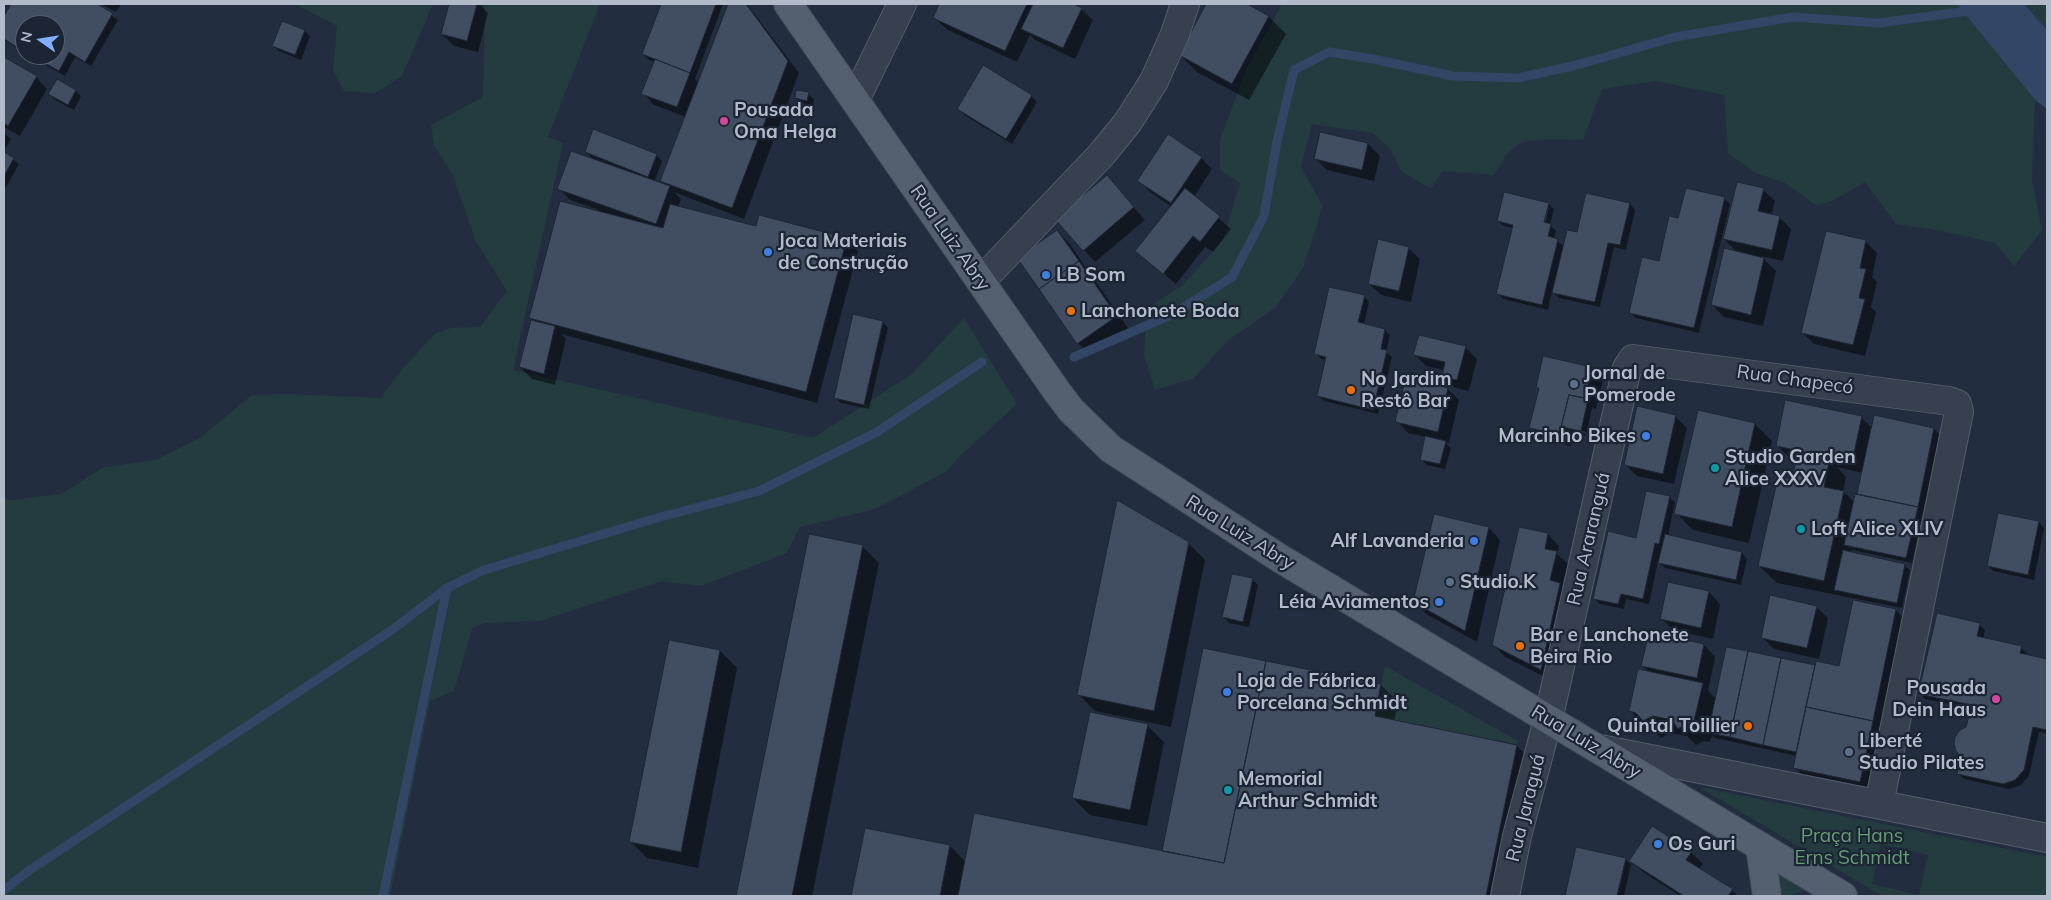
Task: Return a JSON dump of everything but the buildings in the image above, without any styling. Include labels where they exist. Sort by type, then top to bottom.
[{"type":"main road","name":"Rua Luiz Abry","points":[[788,4],[1071,410],[1111,449],[1281,559],[1843,896]]},
{"type":"main road","points":[[1760,846],[1767,896]]},
{"type":"street","points":[[855,100],[902,4]]},
{"type":"street","points":[[980,281],[1102,154],[1128,122],[1154,81],[1175,34],[1185,4]]},
{"type":"street","name":"Rua Araranguá","points":[[1548,720],[1627,368],[1633,359]]},
{"type":"street","name":"Rua Chapecó","points":[[1633,359],[1949,401],[1957,404],[1959,412],[1878,804]]},
{"type":"street","name":"Rua Jaraguá","points":[[1505,896],[1517,836],[1548,720]]},
{"type":"street","points":[[1596,748],[2047,838]]},
{"type":"green space","points":[[295,4],[433,4],[402,76],[375,93],[344,91],[333,70],[337,26]]},
{"type":"green space","points":[[485,4],[600,4],[548,137],[563,143],[513,370],[813,438],[912,374],[964,318],[1017,404],[960,456],[946,472],[875,509],[800,527],[787,553],[701,586],[662,581],[540,621],[484,623],[472,629],[454,691],[430,701],[390,896],[4,896],[4,499],[12,500],[61,494],[104,467],[156,460],[200,438],[252,395],[288,394],[380,398],[404,367],[435,334],[451,328],[480,327],[507,291],[475,240],[453,175],[434,145],[431,125],[483,97]]},
{"type":"green space","points":[[1282,4],[1957,4],[2035,100],[2032,180],[2042,230],[2014,266],[1995,243],[1943,231],[1896,224],[1865,182],[1830,202],[1816,205],[1785,183],[1756,173],[1728,153],[1724,95],[1655,81],[1602,89],[1583,140],[1553,139],[1522,142],[1506,155],[1494,175],[1442,171],[1431,189],[1401,171],[1391,150],[1373,133],[1312,124],[1301,167],[1323,206],[1303,268],[1275,308],[1227,341],[1194,378],[1155,390],[1144,356],[1147,308],[1183,285],[1223,240],[1240,183],[1220,170],[1220,139],[1246,70]]},
{"type":"green space","points":[[2024,4],[2047,4],[2047,30]]},
{"type":"green space","points":[[1385,666],[1518,741],[1517,745],[1375,716]]},
{"type":"green space","name":"Praça Hans Erns Schmidt","points":[[1699,787],[2047,857],[2047,896],[1882,896]],"holes":[[[1881,844],[1928,855],[1919,895],[1872,884]]]},
{"type":"green space","points":[[1771,866],[1807,889],[1790,896],[1785,896],[1774,890]]},
{"type":"water","points":[[1957,4],[2024,4],[2047,30],[2047,109],[2035,100]]},
{"type":"waterway","points":[[1074,357],[1173,314],[1232,277],[1264,216],[1277,141],[1294,70],[1329,52],[1453,76],[1518,78],[1577,65],[1675,37],[1793,17],[1879,23],[1975,10]]},
{"type":"waterway","points":[[4,890],[31,869],[392,630],[447,588],[484,570],[657,518],[759,491],[877,432],[982,362]]},
{"type":"waterway","points":[[383,896],[447,588]]},
{"type":"place","name":"Pousada Oma Helga","points":[[724,121]]},
{"type":"place","name":"Joca Materiais de Construção","points":[[768,252]]},
{"type":"place","name":"LB Som","points":[[1046,275]]},
{"type":"place","name":"Lanchonete Boda","points":[[1071,311]]},
{"type":"place","name":"Jornal de Pomerode","points":[[1574,384]]},
{"type":"place","name":"No Jardim Restô Bar","points":[[1351,390]]},
{"type":"place","name":"Marcinho Bikes","points":[[1646,436]]},
{"type":"place","name":"Studio Garden Alice XXXV","points":[[1715,468]]},
{"type":"place","name":"Loft Alice XLIV","points":[[1801,529]]},
{"type":"place","name":"Alf Lavanderia","points":[[1474,541]]},
{"type":"place","name":"Studio.K","points":[[1450,582]]},
{"type":"place","name":"Léia Aviamentos","points":[[1439,602]]},
{"type":"place","name":"Bar e Lanchonete Beira Rio","points":[[1520,646]]},
{"type":"place","name":"Loja de Fábrica Porcelana Schmidt","points":[[1227,692]]},
{"type":"place","name":"Pousada Dein Haus","points":[[1996,699]]},
{"type":"place","name":"Quintal Toillier","points":[[1748,726]]},
{"type":"place","name":"Liberté Studio Pilates","points":[[1849,752]]},
{"type":"place","name":"Memorial Arthur Schmidt","points":[[1228,790]]},
{"type":"place","name":"Os Guri","points":[[1658,844]]}]
